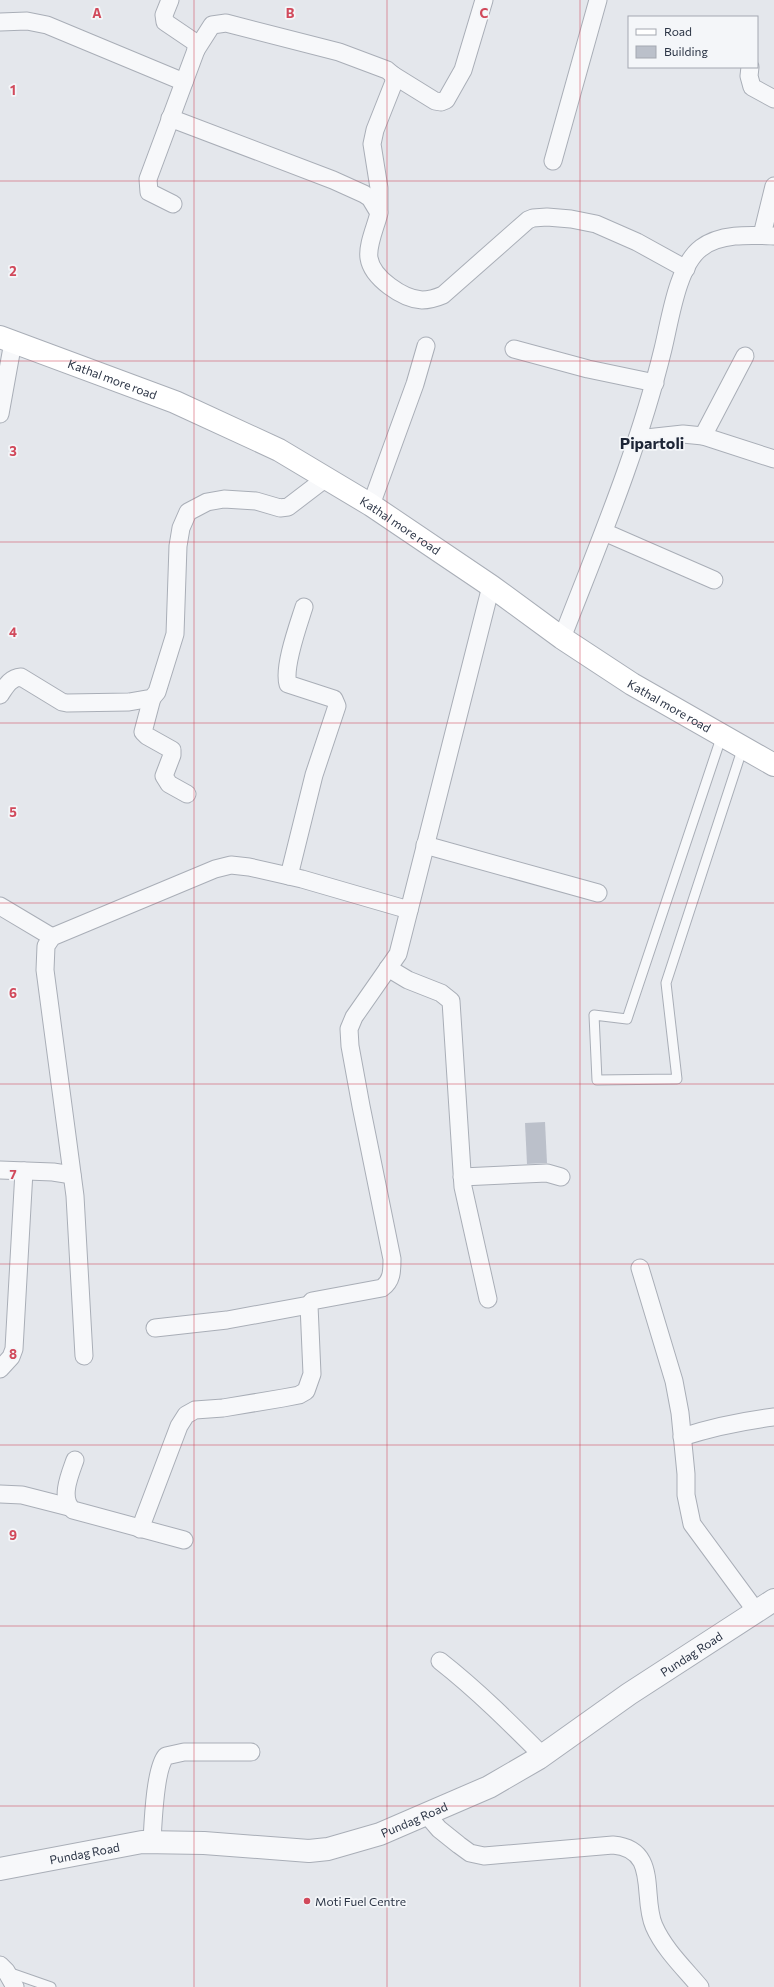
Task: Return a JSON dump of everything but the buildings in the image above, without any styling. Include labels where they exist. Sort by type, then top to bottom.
[{"type":"main road","name":"Kathal more road","points":[[7,340],[175,402],[278,450],[371,505],[491,586],[562,638],[632,684],[774,765]]},
{"type":"street","points":[[170,0],[164,15],[165,22],[196,43],[196,50]]},
{"type":"street","points":[[173,204],[149,192],[147,186],[170,118],[196,50],[212,25],[226,23],[339,52],[378,65],[435,101],[441,102],[446,100],[463,70],[484,0]]},
{"type":"street","points":[[553,161],[598,0]]},
{"type":"street","points":[[0,22],[28,21],[47,25],[184,82]]},
{"type":"street","points":[[750,68],[749,76],[752,88],[774,99]]},
{"type":"street","points":[[393,75],[394,82],[375,130],[372,144],[378,188],[379,213],[370,247],[369,257],[372,268],[387,285],[398,292],[421,300],[434,299],[443,295],[528,220],[536,218],[571,219],[596,224],[637,242],[686,269]]},
{"type":"street","points":[[170,118],[326,177],[364,194],[375,204],[379,213]]},
{"type":"street","points":[[562,638],[604,532],[648,410],[676,293],[686,269],[691,259],[700,248],[718,239],[768,236],[774,186]]},
{"type":"street","points":[[0,414],[7,340]]},
{"type":"street","points":[[371,505],[415,384],[426,346]]},
{"type":"street","points":[[514,349],[588,369],[655,383]]},
{"type":"street","points":[[703,436],[745,356]]},
{"type":"street","points":[[637,439],[683,434],[703,436],[774,459]]},
{"type":"street","points":[[186,794],[169,784],[164,776],[172,755],[172,750],[147,736],[143,732],[152,698],[156,692],[175,634],[178,546],[181,528],[188,512],[207,502],[224,500],[256,501],[280,508],[288,507],[326,478]]},
{"type":"street","points":[[604,532],[714,580]]},
{"type":"street","points":[[155,1328],[227,1320],[309,1305],[312,1301],[382,1288],[388,1284],[391,1277],[392,1259],[361,1106],[350,1046],[349,1029],[354,1016],[398,954],[491,586]]},
{"type":"street","points":[[289,876],[314,775],[337,706],[334,699],[289,686],[286,679],[287,668],[304,608]]},
{"type":"street","points":[[0,695],[9,681],[14,678],[21,677],[62,702],[67,703],[130,702],[152,698]]},
{"type":"street","points":[[425,845],[598,893]]},
{"type":"street","points":[[84,1356],[75,1196],[47,994],[44,958],[46,946],[52,937],[215,869],[231,865],[289,876],[409,910]]},
{"type":"street","points":[[0,906],[52,937]]},
{"type":"street","points":[[388,968],[408,980],[441,993],[451,1001],[462,1177],[488,1299]]},
{"type":"street","points":[[0,1170],[72,1174]]},
{"type":"street","points":[[0,1369],[11,1357],[14,1349],[24,1171]]},
{"type":"street","points":[[462,1177],[547,1173],[560,1177]]},
{"type":"street","points":[[640,1268],[674,1381],[682,1437],[686,1495],[692,1524],[765,1606]]},
{"type":"street","points":[[140,1529],[179,1426],[186,1415],[195,1410],[223,1408],[299,1395],[308,1388],[312,1374],[309,1305]]},
{"type":"street","points":[[682,1437],[712,1427],[738,1421],[774,1417]]},
{"type":"street","points":[[70,1507],[67,1498],[67,1481],[75,1460]]},
{"type":"street","points":[[0,1494],[22,1495],[70,1507],[80,1513],[184,1540]]},
{"type":"street","name":"Pundag Road","points":[[0,1869],[111,1846],[152,1842],[315,1850],[328,1849],[366,1838],[427,1815],[489,1787],[543,1756],[629,1694],[765,1606]]},
{"type":"street","points":[[440,1661],[464,1680],[497,1710],[543,1756]]},
{"type":"street","points":[[152,1842],[160,1765],[166,1756],[184,1752],[251,1752]]},
{"type":"street","points":[[427,1815],[439,1829],[459,1845],[477,1855],[504,1855],[613,1845],[624,1846],[634,1852],[642,1861],[646,1872],[650,1912],[654,1927],[664,1944],[700,1987]]},
{"type":"street","points":[[3,1968],[15,1987]]},
{"type":"lane","points":[[722,735],[627,1020],[594,1015],[597,1080],[677,1079],[666,983],[743,747]]},
{"type":"lane","points":[[3,1968],[51,1987]]},
{"type":"place","name":"Moti Fuel Centre","points":[[307,1901]]},
{"type":"district","name":"Pipartoli","points":[[652,442]]}]
